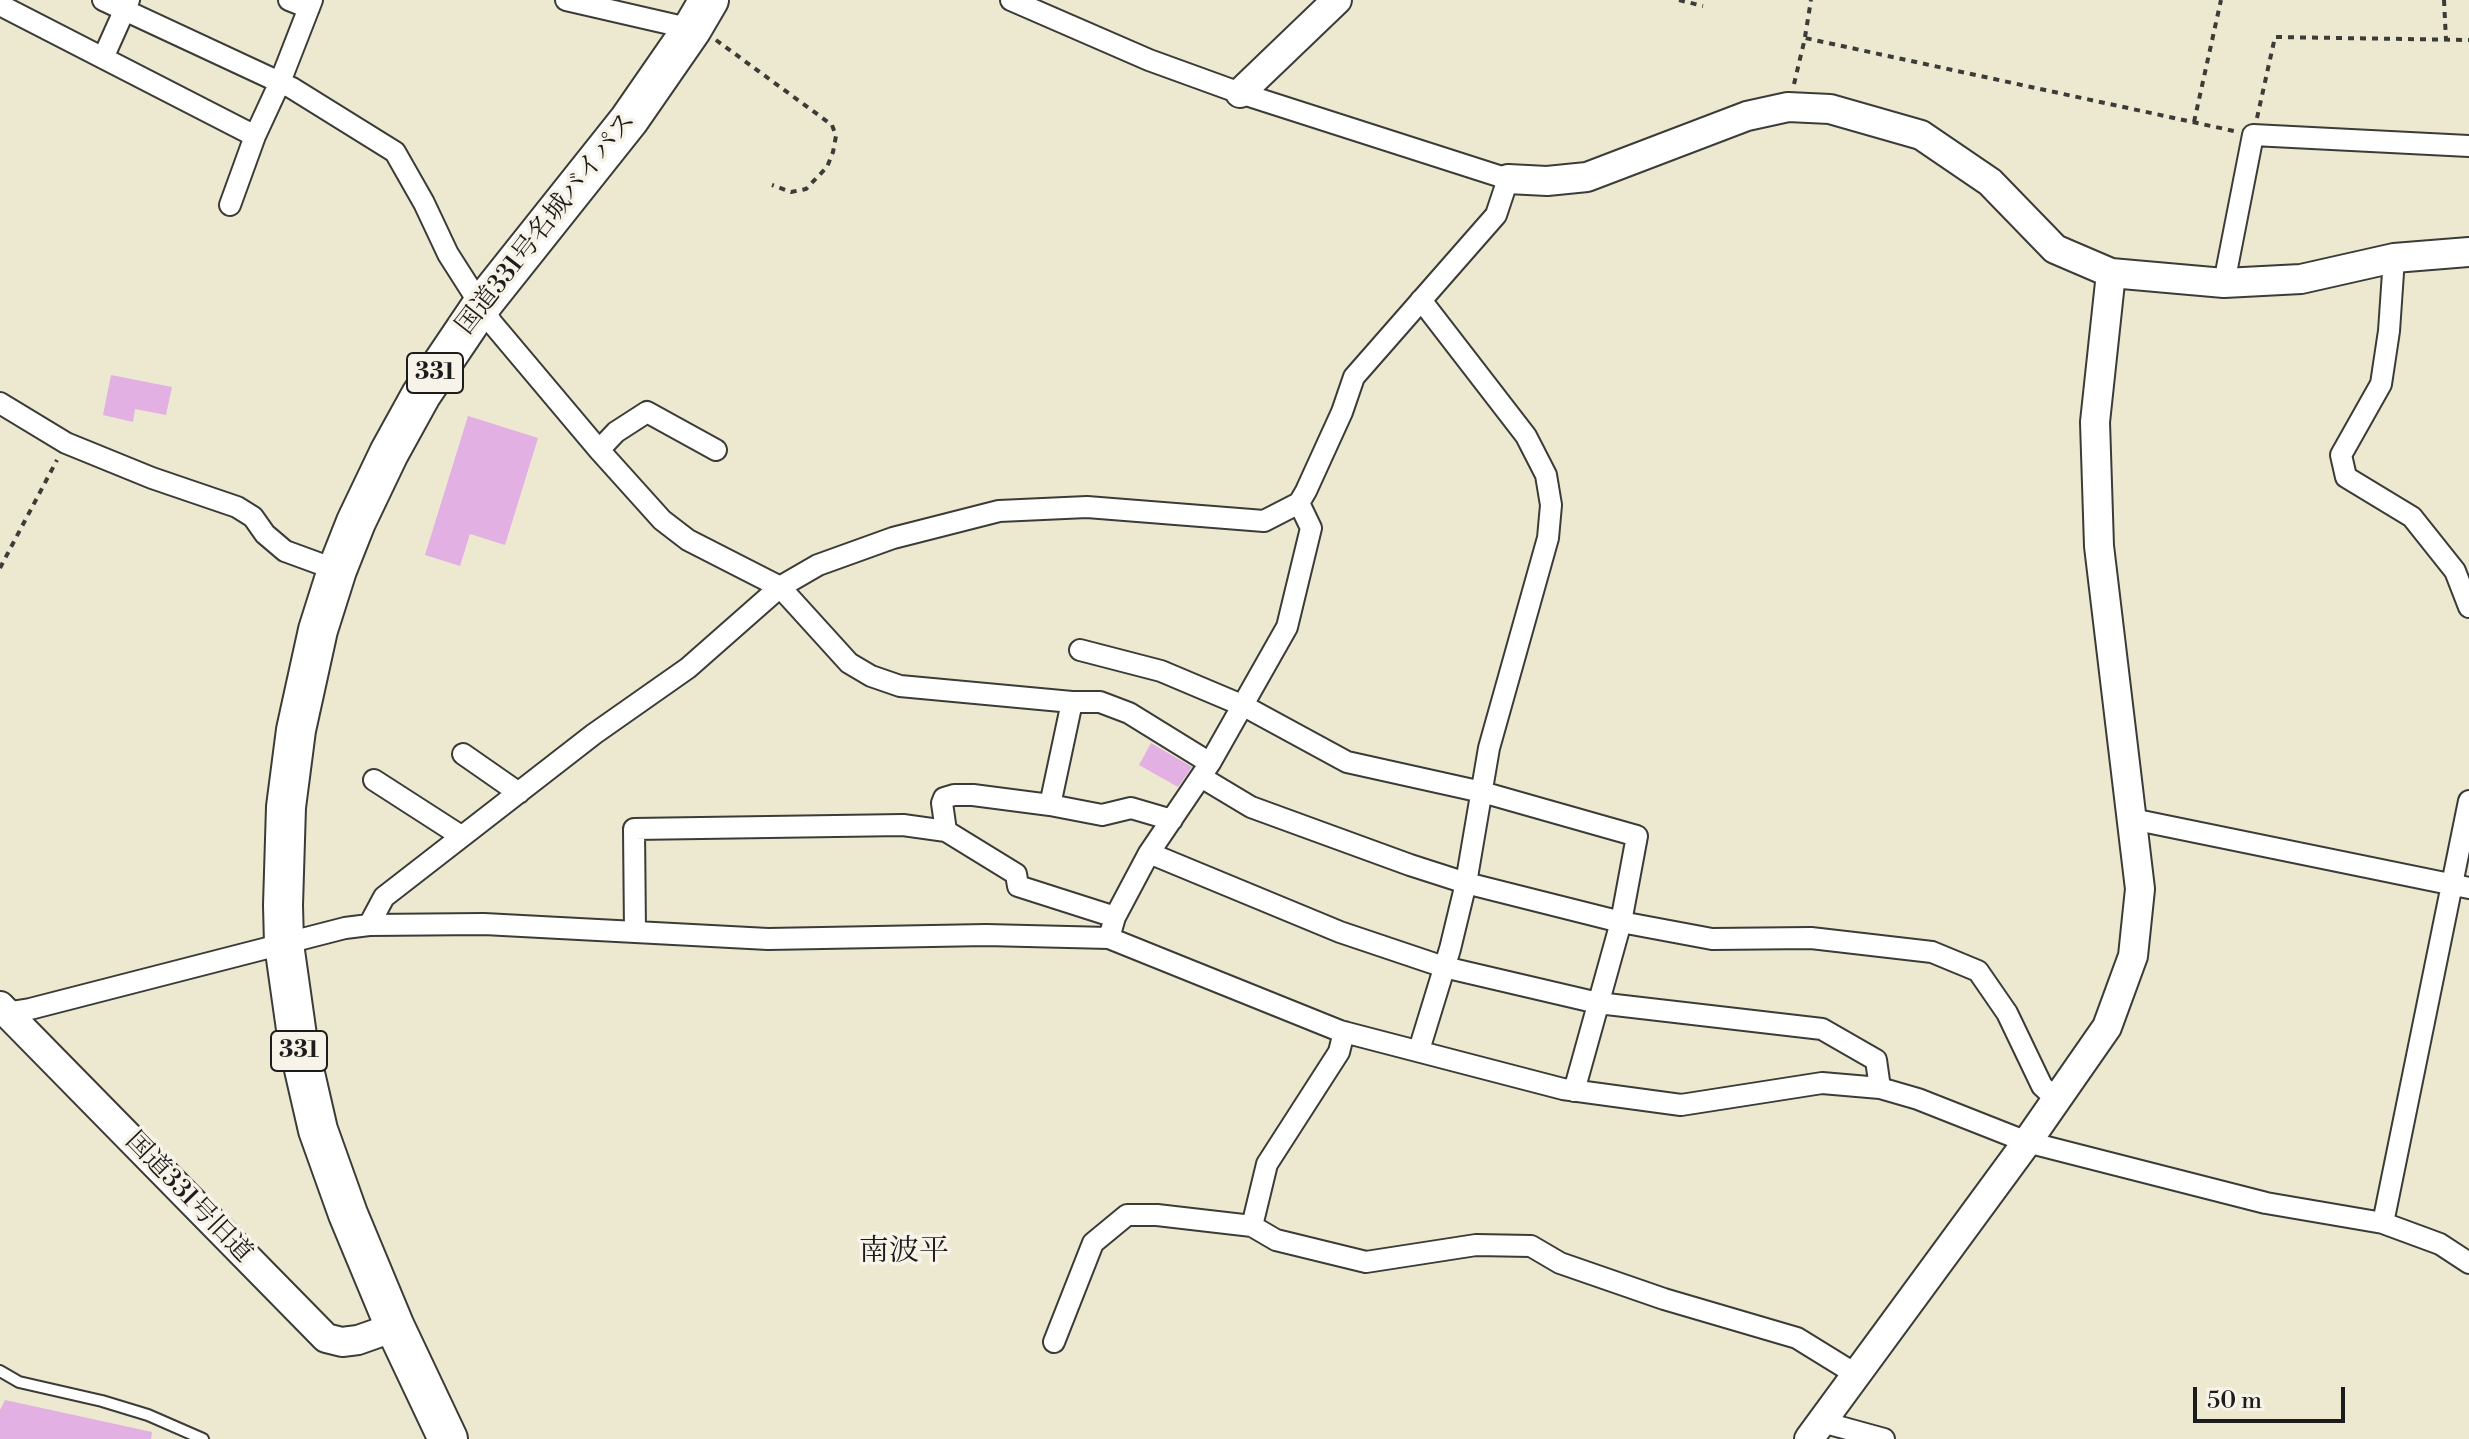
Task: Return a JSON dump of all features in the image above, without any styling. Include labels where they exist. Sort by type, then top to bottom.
[{"type":"highway","name":"国道331号名城バイパス","points":[[395,1327],[318,1130],[298,1043],[284,944],[284,845],[290,768],[306,679],[337,570],[356,522],[389,453],[428,383],[481,306],[629,120],[700,15]]},
{"type":"highway","name":"331","points":[[395,1327],[448,1439]]},
{"type":"street","points":[[103,0],[126,5],[280,82],[395,152],[448,254],[492,323],[662,520],[688,540],[780,587],[849,663],[871,676],[900,686],[1100,702],[1129,713],[1251,807],[1466,883],[1621,922],[1712,939],[1811,938],[1932,952],[1978,971],[2007,1013],[2042,1086],[2057,1100]]},
{"type":"street","points":[[230,205],[310,4],[289,0]]},
{"type":"street","points":[[566,0],[700,15]]},
{"type":"street","points":[[1011,0],[1149,60],[1240,93],[1508,179],[1547,181],[1587,177],[1747,116],[1788,107],[1830,109],[1921,135],[1990,182],[2055,249],[2111,273],[2224,283],[2301,279],[2394,258],[2469,252]]},
{"type":"street","points":[[1240,93],[1337,0]]},
{"type":"street","points":[[0,5],[255,136]]},
{"type":"street","points":[[103,58],[126,5]]},
{"type":"street","points":[[2224,283],[2253,135],[2469,146]]},
{"type":"street","points":[[369,925],[384,897],[594,734],[688,668],[780,587],[818,565],[893,538],[999,511],[1087,507],[1264,521],[1299,503],[1342,412],[1354,377],[1496,215],[1508,179]]},
{"type":"street","points":[[2394,258],[2389,331],[2381,384],[2341,455],[2346,477],[2412,517],[2455,571],[2469,607]]},
{"type":"street","points":[[1884,1439],[1816,1430],[2027,1142],[2107,1027],[2133,956],[2140,889],[2099,546],[2095,422],[2111,273]]},
{"type":"street","points":[[1419,1050],[1466,883],[1489,748],[1548,538],[1551,505],[1546,475],[1526,436],[1421,300]]},
{"type":"street","points":[[0,403],[66,443],[152,478],[237,507],[253,517],[265,534],[285,551],[337,570]]},
{"type":"street","points":[[599,450],[616,432],[647,412],[716,450]]},
{"type":"street","points":[[1109,938],[1115,917],[1149,853],[1206,770],[1287,627],[1311,528],[1299,503]]},
{"type":"street","points":[[1080,650],[1161,671],[1244,706],[1347,762],[1482,792],[1637,836],[1621,922],[1574,1091]]},
{"type":"street","points":[[1050,805],[1072,702]]},
{"type":"street","points":[[463,754],[519,793]]},
{"type":"street","points":[[374,780],[461,836]]},
{"type":"street","points":[[946,831],[942,803],[944,798],[954,795],[1050,805],[1102,815],[1131,808],[1172,820]]},
{"type":"street","points":[[2383,1223],[2461,887],[2469,801]]},
{"type":"street","points":[[2132,819],[2461,887]]},
{"type":"street","points":[[635,932],[634,829],[903,825],[946,831],[1016,874],[1018,886],[1115,917]]},
{"type":"street","points":[[1149,853],[1340,932],[1444,967],[1598,1003],[1822,1029],[1876,1060],[1880,1088]]},
{"type":"street","points":[[2,1011],[30,1009],[345,928],[369,925],[484,924],[768,939],[986,935],[1109,938],[1344,1032],[1574,1091],[1681,1105],[1822,1083],[1880,1088],[1918,1099],[2027,1142],[2266,1203],[2383,1223],[2440,1244],[2469,1263]]},
{"type":"street","name":"国道331号旧道","points":[[2,1011],[326,1338],[342,1342],[358,1340],[395,1327]]},
{"type":"street","points":[[1252,1226],[1267,1164],[1339,1052],[1344,1032]]},
{"type":"street","points":[[1054,1342],[1093,1243],[1127,1215],[1157,1215],[1252,1226],[1276,1240],[1366,1262],[1476,1245],[1531,1246],[1560,1263],[1634,1289],[1797,1338],[1857,1375]]},
{"type":"lane","points":[[0,1371],[19,1382],[148,1415],[203,1439]]},
{"type":"path","points":[[1679,0],[1703,6]]},
{"type":"path","points":[[1788,107],[1811,0]]},
{"type":"path","points":[[2194,122],[2221,0]]},
{"type":"path","points":[[2444,0],[2446,40]]},
{"type":"path","points":[[700,15],[709,35],[832,125],[836,136],[827,167],[806,189],[791,192],[772,185]]},
{"type":"path","points":[[1805,38],[2253,135],[2275,37],[2469,40]]},
{"type":"path","points":[[0,568],[66,443]]},
{"type":"building","points":[[111,375],[172,387],[166,415],[135,409],[133,422],[103,415]]},
{"type":"building","points":[[468,416],[538,438],[505,545],[470,534],[460,566],[425,555]]},
{"type":"building","points":[[1151,743],[1192,767],[1178,787],[1139,765]]},
{"type":"building","points":[[5,1400],[152,1432],[151,1439],[0,1439],[0,1410]]},
{"type":"district","name":"南波平","points":[[904,1253]]}]
